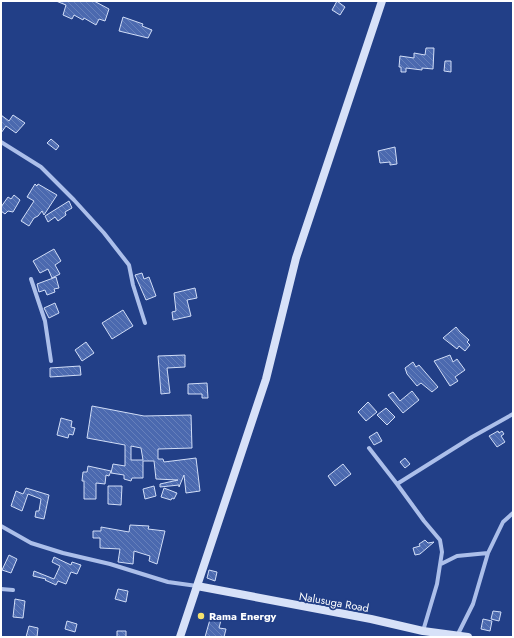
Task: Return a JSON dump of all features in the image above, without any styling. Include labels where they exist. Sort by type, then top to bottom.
[{"type":"street","points":[[180,637],[266,379],[296,258],[382,1]]},
{"type":"street","points":[[1,142],[41,167],[104,233],[129,265],[134,292],[145,323]]},
{"type":"street","points":[[31,280],[45,321],[51,361]]},
{"type":"street","points":[[397,484],[453,448],[512,414]]},
{"type":"street","points":[[369,448],[424,522],[440,540],[442,552],[441,564],[423,631]]},
{"type":"street","points":[[457,636],[473,604],[488,553],[503,522],[513,513]]},
{"type":"street","points":[[1,526],[31,543],[63,553],[110,564],[168,582],[197,586]]},
{"type":"street","points":[[441,564],[457,556],[488,553]]},
{"type":"street","name":"Nalusuga Road","points":[[197,586],[371,619],[423,631],[468,637]]},
{"type":"street","points":[[1,589],[14,590]]},
{"type":"building","points":[[56,1],[94,1],[109,9],[105,21],[99,19],[96,25],[84,18],[83,20],[74,15],[72,19],[63,15],[66,5]]},
{"type":"building","points":[[337,1],[345,7],[340,15],[332,10]]},
{"type":"building","points":[[123,17],[143,24],[142,26],[152,30],[148,38],[119,31]]},
{"type":"building","points":[[426,48],[434,48],[433,69],[422,68],[422,70],[406,68],[406,72],[401,72],[401,67],[399,67],[400,56],[414,58],[414,53],[425,55]]},
{"type":"building","points":[[445,61],[451,61],[451,72],[444,71]]},
{"type":"building","points":[[1,115],[9,121],[13,115],[25,123],[16,133],[6,126],[1,133]]},
{"type":"building","points":[[51,139],[59,146],[56,150],[47,143]]},
{"type":"building","points":[[395,147],[397,164],[390,165],[390,162],[380,163],[378,151]]},
{"type":"building","points":[[35,184],[37,186],[38,184],[57,195],[44,215],[42,211],[34,218],[29,226],[21,221],[34,201],[27,197]]},
{"type":"building","points":[[14,195],[20,200],[13,212],[8,211],[5,214],[1,211],[1,207],[8,197],[11,199]]},
{"type":"building","points":[[69,201],[72,208],[65,212],[66,215],[58,221],[55,217],[48,222],[45,216]]},
{"type":"building","points":[[54,249],[61,261],[55,265],[60,274],[52,278],[48,269],[40,273],[33,261]]},
{"type":"building","points":[[142,273],[144,279],[149,277],[156,296],[146,300],[135,275]]},
{"type":"building","points":[[56,277],[59,288],[54,289],[55,292],[47,295],[45,290],[39,292],[37,284]]},
{"type":"building","points":[[195,288],[197,298],[187,300],[191,316],[173,320],[172,312],[176,311],[174,293]]},
{"type":"building","points":[[55,303],[59,313],[49,318],[44,308]]},
{"type":"building","points":[[123,310],[133,326],[112,339],[102,323]]},
{"type":"building","points":[[456,327],[469,340],[467,342],[470,345],[465,351],[459,346],[457,349],[443,338]]},
{"type":"building","points":[[86,342],[94,353],[82,361],[75,350]]},
{"type":"building","points":[[185,355],[185,367],[167,368],[170,393],[161,394],[158,356]]},
{"type":"building","points":[[450,355],[453,362],[457,359],[465,370],[455,377],[458,381],[450,386],[434,361]]},
{"type":"building","points":[[413,362],[416,367],[419,365],[438,387],[432,392],[421,383],[417,386],[407,374],[405,368]]},
{"type":"building","points":[[80,366],[81,375],[50,377],[50,368]]},
{"type":"building","points":[[207,383],[208,398],[202,398],[202,394],[188,394],[188,384]]},
{"type":"building","points":[[412,391],[419,400],[403,413],[388,395],[393,392],[400,401]]},
{"type":"building","points":[[368,402],[377,412],[366,421],[358,412]]},
{"type":"building","points":[[92,406],[144,416],[191,415],[192,448],[158,449],[158,459],[163,459],[164,462],[196,458],[200,491],[186,493],[184,475],[179,487],[179,485],[160,487],[160,484],[178,480],[156,479],[154,461],[143,461],[143,478],[132,478],[131,481],[124,479],[124,475],[111,473],[113,464],[125,466],[125,445],[87,438]],"holes":[[[131,446],[141,448],[143,460],[131,460]]]},
{"type":"building","points":[[386,408],[395,417],[387,425],[377,415]]},
{"type":"building","points":[[61,418],[72,421],[71,427],[75,428],[73,435],[69,434],[68,438],[57,435]]},
{"type":"building","points":[[498,431],[499,433],[502,431],[504,434],[501,436],[505,442],[497,447],[489,436]]},
{"type":"building","points":[[377,432],[382,441],[374,445],[369,437]]},
{"type":"building","points":[[405,458],[410,464],[405,468],[400,462]]},
{"type":"building","points":[[343,464],[351,474],[335,486],[328,476]]},
{"type":"building","points":[[88,466],[111,471],[109,476],[106,475],[105,484],[96,483],[96,499],[84,499],[84,481],[82,481],[83,472],[87,472]]},
{"type":"building","points":[[108,486],[122,486],[121,505],[108,504]]},
{"type":"building","points":[[154,486],[156,496],[145,499],[143,489]]},
{"type":"building","points":[[26,488],[49,495],[44,519],[35,517],[36,511],[39,511],[41,499],[28,494],[22,511],[11,506],[16,491],[23,494]]},
{"type":"building","points":[[164,488],[177,493],[174,499],[172,498],[171,500],[161,497]]},
{"type":"building","points":[[130,525],[149,526],[148,529],[165,531],[157,564],[149,561],[150,556],[134,551],[133,564],[118,562],[120,549],[100,548],[100,538],[93,538],[93,531],[101,531],[101,527],[129,532]]},
{"type":"building","points":[[425,540],[428,543],[434,542],[420,554],[415,555],[413,548],[420,546],[419,544]]},
{"type":"building","points":[[9,555],[17,559],[11,573],[2,570]]},
{"type":"building","points":[[54,557],[71,565],[72,562],[81,565],[77,574],[71,572],[66,584],[58,581],[56,585],[45,580],[46,579],[33,576],[34,571],[54,579],[60,566],[52,562]]},
{"type":"building","points":[[209,570],[217,572],[215,581],[207,578]]},
{"type":"building","points":[[118,589],[128,591],[126,602],[115,599]]},
{"type":"building","points":[[15,599],[25,601],[23,618],[13,617]]},
{"type":"building","points":[[493,611],[501,612],[499,621],[491,619]]},
{"type":"building","points":[[211,616],[221,620],[219,628],[226,629],[224,637],[205,637]]},
{"type":"building","points":[[483,619],[492,621],[490,631],[481,629]]},
{"type":"building","points":[[67,621],[77,624],[75,632],[65,629]]},
{"type":"building","points":[[29,626],[38,628],[37,637],[26,637]]},
{"type":"building","points":[[117,631],[126,631],[126,637],[117,637]]},
{"type":"place","name":"Rama Energy","points":[[201,616]]}]
